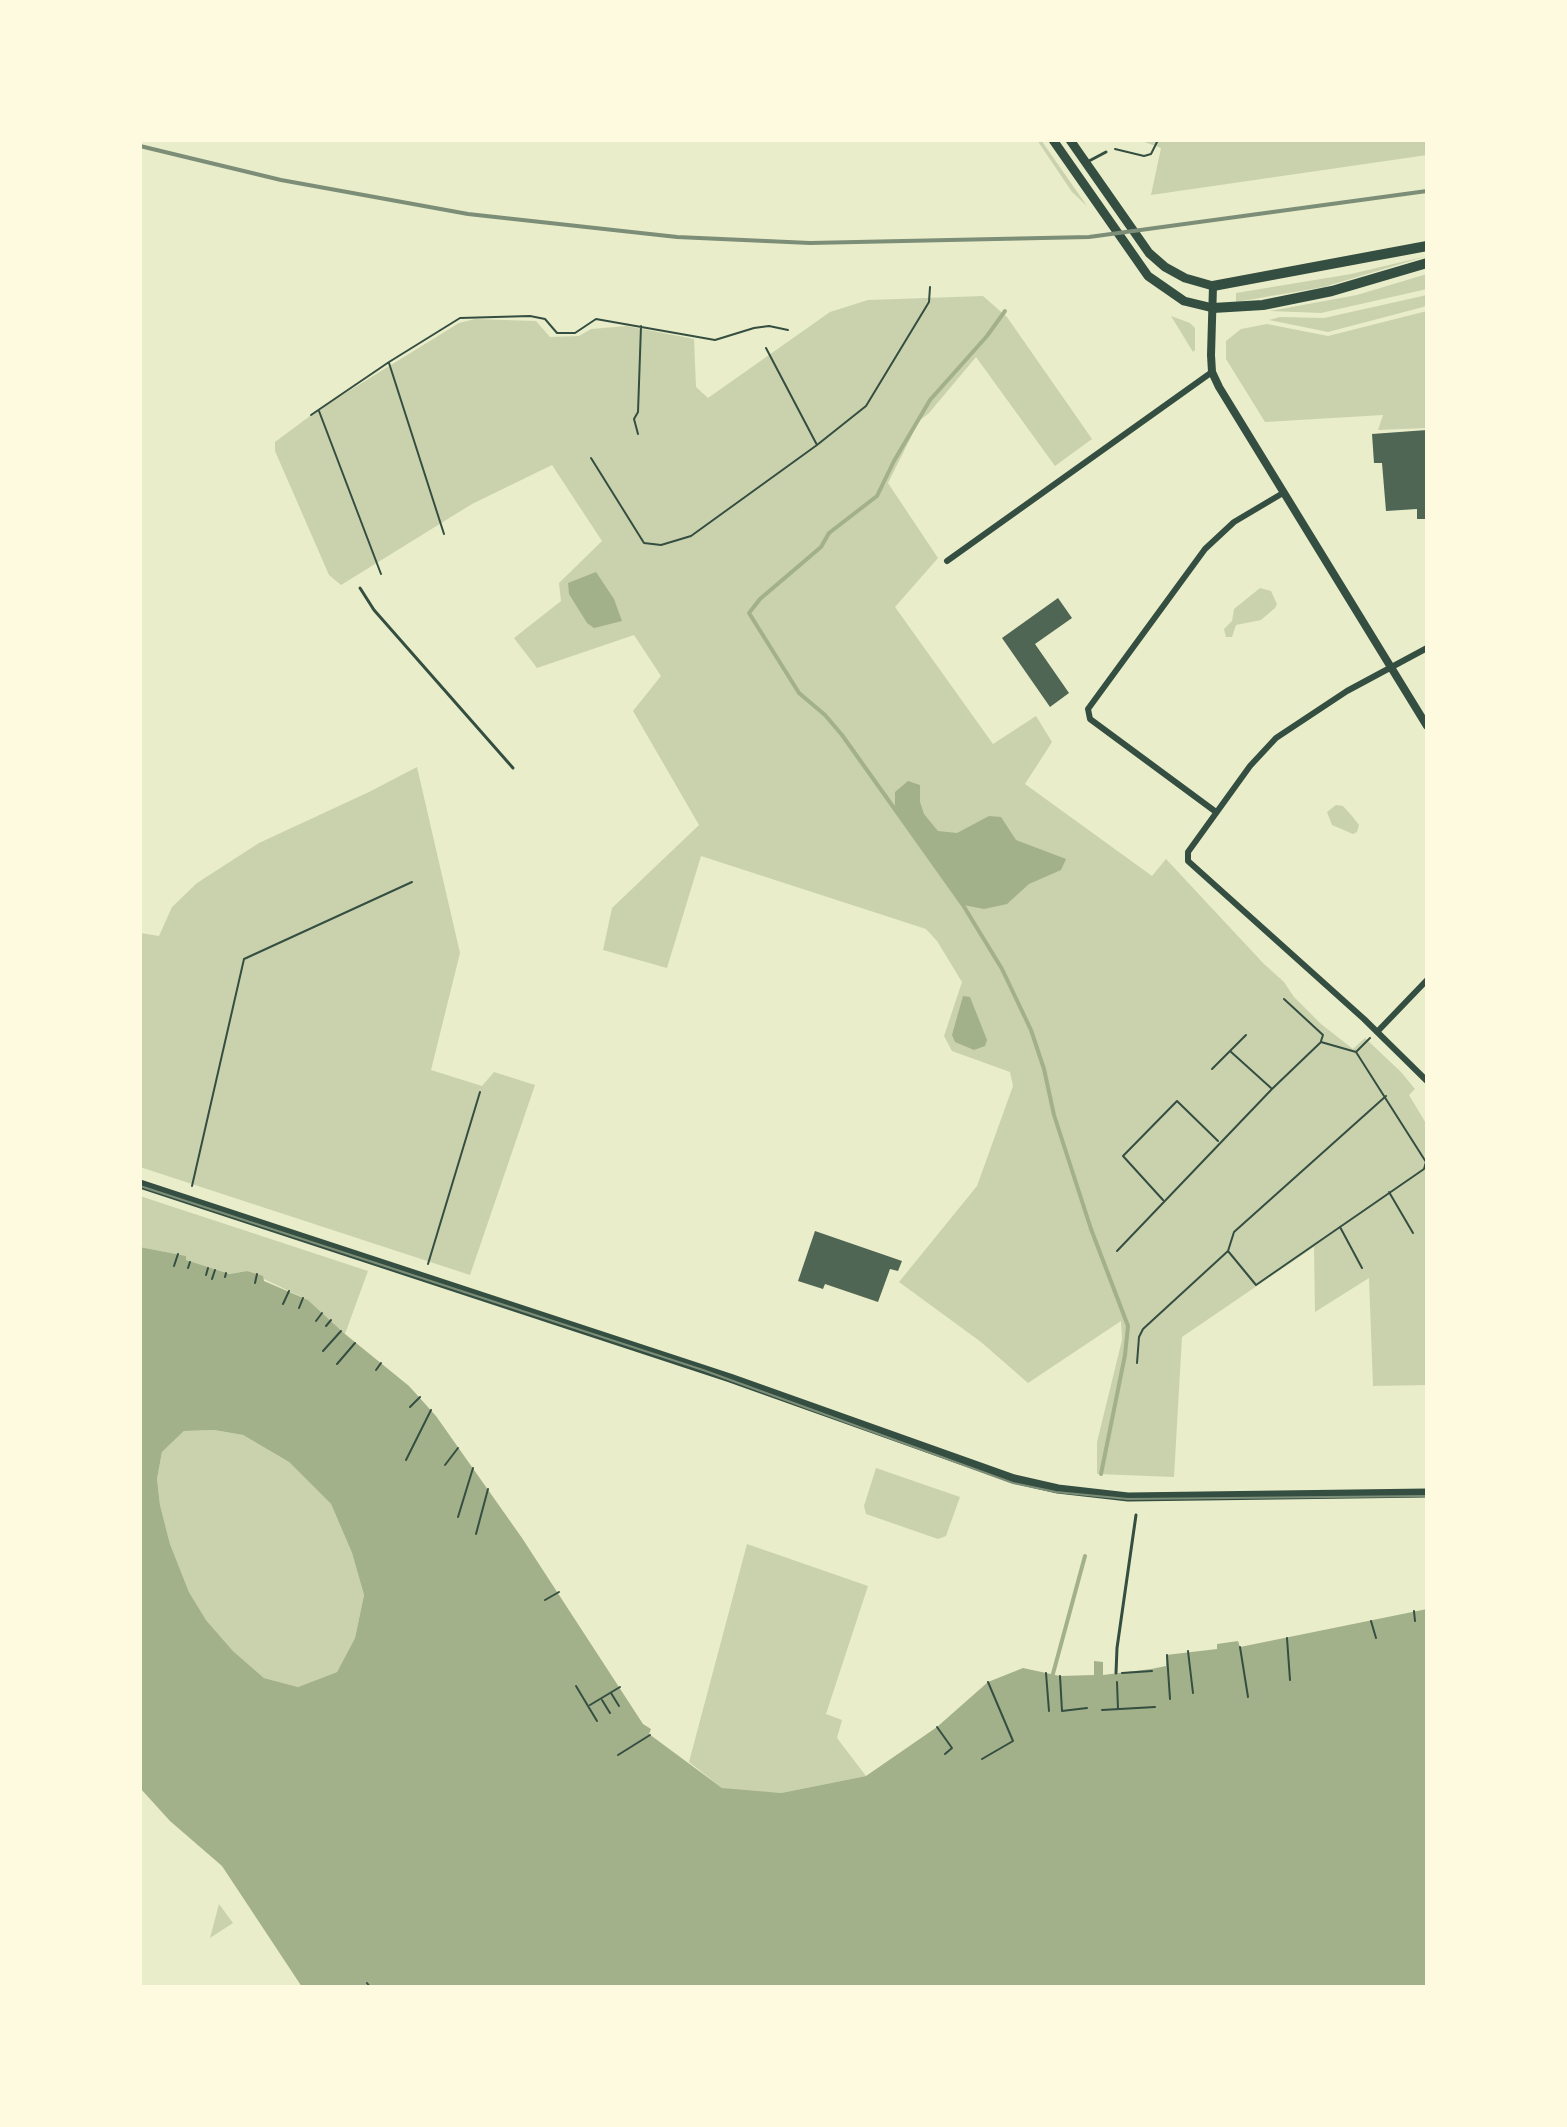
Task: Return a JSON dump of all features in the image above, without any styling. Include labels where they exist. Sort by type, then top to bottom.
[{"type":"highway","points":[[1213,286],[1427,246]]},
{"type":"highway","points":[[1213,308],[1263,305],[1332,291],[1427,263]]},
{"type":"main road","points":[[1053,140],[1148,276],[1184,301],[1213,308]]},
{"type":"main road","points":[[1070,140],[1149,253],[1185,278],[1213,286]]},
{"type":"main road","points":[[140,1184],[730,1378],[1014,1479],[1058,1489],[1128,1497],[1427,1493]]},
{"type":"street","points":[[1213,286],[1210,337],[1212,372],[1427,726]]},
{"type":"street","points":[[947,561],[1212,372]]},
{"type":"street","points":[[1216,812],[1090,719],[1088,709],[1205,549],[1234,522],[1283,493]]},
{"type":"street","points":[[1427,648],[1317,709],[1276,738],[1250,766],[1188,852],[1188,861],[1427,1081]]},
{"type":"street","points":[[1377,1032],[1427,980]]},
{"type":"lane","points":[[1086,163],[1106,152]]},
{"type":"lane","points":[[360,588],[374,610],[513,768]]},
{"type":"lane","points":[[1116,1673],[1136,1515]]},
{"type":"path","points":[[1106,152],[1117,149],[1144,156],[1151,154],[1158,140]]},
{"type":"path","points":[[591,458],[644,543],[661,545],[691,536],[866,406],[929,302],[930,287]]},
{"type":"path","points":[[311,415],[460,318],[530,316],[545,319],[557,333],[575,333],[596,319],[715,340],[754,328],[769,326],[788,330]]},
{"type":"path","points":[[638,434],[634,419],[638,412],[641,326]]},
{"type":"path","points":[[766,348],[817,445]]},
{"type":"path","points":[[389,362],[444,534]]},
{"type":"path","points":[[318,410],[381,574]]},
{"type":"path","points":[[192,1186],[244,959],[412,882]]},
{"type":"path","points":[[1117,1251],[1220,1142],[1321,1042],[1323,1035],[1284,999]]},
{"type":"path","points":[[1356,1052],[1377,1032]]},
{"type":"path","points":[[1212,1069],[1246,1035]]},
{"type":"path","points":[[1228,1251],[1256,1285],[1424,1169],[1426,1162],[1356,1052],[1321,1042]]},
{"type":"path","points":[[1230,1051],[1272,1089]]},
{"type":"path","points":[[428,1264],[480,1092]]},
{"type":"path","points":[[1137,1363],[1139,1337],[1143,1329],[1228,1251],[1234,1232],[1386,1096]]},
{"type":"path","points":[[1164,1201],[1123,1156],[1177,1101],[1220,1142]]},
{"type":"path","points":[[1389,1192],[1413,1233]]},
{"type":"path","points":[[1339,1226],[1362,1268]]},
{"type":"path","points":[[174,1266],[178,1254]]},
{"type":"path","points":[[188,1268],[190,1262]]},
{"type":"path","points":[[206,1275],[208,1268]]},
{"type":"path","points":[[212,1279],[215,1270]]},
{"type":"path","points":[[255,1283],[257,1274]]},
{"type":"path","points":[[283,1304],[289,1291]]},
{"type":"path","points":[[299,1308],[303,1298]]},
{"type":"path","points":[[316,1321],[322,1313]]},
{"type":"path","points":[[326,1326],[331,1320]]},
{"type":"path","points":[[323,1351],[341,1331]]},
{"type":"path","points":[[337,1364],[355,1343]]},
{"type":"path","points":[[376,1370],[381,1363]]},
{"type":"path","points":[[410,1407],[420,1397]]},
{"type":"path","points":[[406,1460],[431,1410]]},
{"type":"path","points":[[445,1465],[458,1448]]},
{"type":"path","points":[[458,1517],[473,1468]]},
{"type":"path","points":[[476,1534],[488,1489]]},
{"type":"path","points":[[545,1600],[559,1592]]},
{"type":"path","points":[[1414,1611],[1415,1621]]},
{"type":"path","points":[[1371,1621],[1376,1638]]},
{"type":"path","points":[[1287,1638],[1290,1680]]},
{"type":"path","points":[[1240,1647],[1248,1697]]},
{"type":"path","points":[[1188,1651],[1193,1693]]},
{"type":"path","points":[[1167,1655],[1170,1699]]},
{"type":"path","points":[[1118,1709],[1116,1673],[1152,1671]]},
{"type":"path","points":[[1046,1673],[1049,1711]]},
{"type":"path","points":[[1060,1676],[1062,1711],[1087,1708]]},
{"type":"path","points":[[982,1759],[1013,1741],[988,1682]]},
{"type":"path","points":[[576,1686],[597,1721]]},
{"type":"path","points":[[588,1706],[620,1687]]},
{"type":"path","points":[[610,1693],[619,1706]]},
{"type":"path","points":[[601,1698],[610,1713]]},
{"type":"path","points":[[1102,1710],[1155,1707]]},
{"type":"path","points":[[937,1727],[952,1748],[945,1754]]},
{"type":"path","points":[[618,1755],[650,1735]]},
{"type":"path","points":[[367,1983],[370,1987]]},
{"type":"shaded area","points":[[1037,140],[1041,140],[1087,206],[1072,192]]},
{"type":"shaded area","points":[[1139,140],[1427,140],[1427,155],[1151,195],[1161,148]]},
{"type":"shaded area","points":[[1427,256],[1324,287],[1236,302],[1236,293],[1351,274]]},
{"type":"shaded area","points":[[1427,274],[1427,289],[1321,313],[1270,311],[1357,295]]},
{"type":"shaded area","points":[[1427,295],[1427,306],[1328,332],[1269,320],[1280,317],[1324,318]]},
{"type":"shaded area","points":[[983,296],[1007,317],[1092,439],[1055,466],[976,357],[919,421],[888,483],[938,558],[895,607],[993,744],[1036,716],[1052,742],[1025,784],[1152,876],[1166,859],[1321,1024],[1353,1049],[1365,1038],[1401,1072],[1415,1089],[1409,1095],[1427,1125],[1427,1385],[1373,1386],[1369,1278],[1315,1312],[1314,1247],[1182,1337],[1174,1477],[1097,1474],[1097,1442],[1122,1340],[1121,1321],[1028,1383],[981,1342],[899,1282],[977,1186],[1013,1086],[1010,1072],[952,1051],[944,1036],[962,982],[926,929],[701,856],[667,968],[603,950],[612,908],[699,825],[633,711],[661,676],[634,635],[537,668],[514,638],[561,601],[559,583],[602,541],[552,465],[472,504],[341,585],[329,575],[275,451],[275,442],[318,410],[459,323],[475,319],[536,321],[550,337],[579,336],[591,329],[627,326],[694,339],[696,387],[708,398],[830,312],[868,300]]},
{"type":"shaded area","points":[[1427,311],[1427,428],[1378,430],[1383,415],[1265,422],[1226,359],[1226,341],[1241,329],[1267,324],[1328,336]]},
{"type":"shaded area","points":[[1171,316],[1195,328],[1193,352]]},
{"type":"shaded area","points":[[596,572],[614,599],[622,621],[594,628],[587,623],[569,594],[568,583]]},
{"type":"shaded area","points":[[1260,588],[1271,591],[1277,604],[1275,608],[1261,620],[1236,625],[1232,637],[1226,637],[1224,629],[1232,621],[1234,609]]},
{"type":"shaded area","points":[[417,767],[460,953],[431,1070],[482,1086],[494,1072],[535,1085],[470,1275],[140,1167],[140,933],[159,936],[172,907],[197,883],[259,843]]},
{"type":"shaded area","points":[[908,781],[920,785],[924,814],[938,831],[957,833],[989,816],[1001,817],[1016,840],[1066,859],[1061,870],[1029,884],[1007,904],[984,909],[963,905],[895,810],[895,792]]},
{"type":"shaded area","points":[[1336,805],[1343,806],[1359,825],[1357,832],[1353,834],[1332,825],[1327,812]]},
{"type":"shaded area","points":[[963,996],[970,997],[987,1040],[985,1046],[974,1050],[955,1042],[952,1035]]},
{"type":"shaded area","points":[[140,1196],[368,1271],[345,1334],[308,1300],[247,1271],[231,1274],[185,1260],[185,1256],[140,1247]]},
{"type":"shaded area","points":[[140,1247],[186,1256],[186,1260],[230,1274],[247,1271],[263,1276],[264,1281],[308,1300],[409,1386],[436,1416],[522,1538],[643,1724],[651,1729],[649,1734],[722,1788],[781,1793],[866,1776],[937,1727],[988,1682],[1023,1668],[1060,1676],[1094,1675],[1094,1661],[1103,1662],[1103,1675],[1151,1669],[1166,1666],[1166,1655],[1217,1649],[1217,1644],[1238,1641],[1240,1647],[1427,1609],[1427,1987],[302,1987],[222,1866],[170,1821],[140,1788]],"holes":[[[214,1430],[243,1435],[289,1462],[331,1504],[352,1553],[364,1595],[355,1638],[337,1672],[298,1687],[264,1678],[233,1651],[206,1620],[189,1592],[170,1544],[160,1505],[157,1479],[162,1452],[184,1431]]]},
{"type":"shaded area","points":[[214,1430],[243,1435],[289,1462],[331,1504],[352,1553],[364,1595],[355,1638],[337,1672],[298,1687],[264,1678],[233,1651],[206,1620],[189,1592],[170,1544],[157,1479],[162,1452],[184,1431]]},
{"type":"shaded area","points":[[876,1468],[960,1497],[946,1536],[938,1539],[866,1514],[864,1506]]},
{"type":"shaded area","points":[[747,1544],[868,1586],[826,1714],[842,1720],[837,1738],[866,1776],[781,1793],[745,1792],[722,1788],[689,1762]]},
{"type":"shaded area","points":[[219,1904],[233,1923],[210,1938]]},
{"type":"building","points":[[1427,430],[1427,519],[1417,519],[1417,509],[1386,511],[1382,463],[1374,463],[1372,434]]},
{"type":"building","points":[[1058,598],[1072,618],[1035,644],[1069,693],[1050,707],[1002,638]]},
{"type":"building","points":[[815,1231],[902,1261],[898,1271],[890,1269],[878,1302],[825,1284],[823,1289],[798,1281]]},
{"type":"waterway","points":[[1005,311],[930,400],[877,496],[829,533],[821,547],[760,599],[749,613],[799,693],[825,715],[842,735],[963,905],[1002,969],[1031,1030],[1054,1115],[1091,1229],[1128,1326],[1101,1474]]},
{"type":"waterway","points":[[1051,1681],[1085,1556]]},
{"type":"tram line","points":[[140,1186],[703,1370],[1013,1483],[1056,1492],[1128,1499],[1427,1496]]},
{"type":"railway","points":[[140,146],[281,180],[468,214],[677,237],[810,243],[1089,237],[1427,191]]}]
